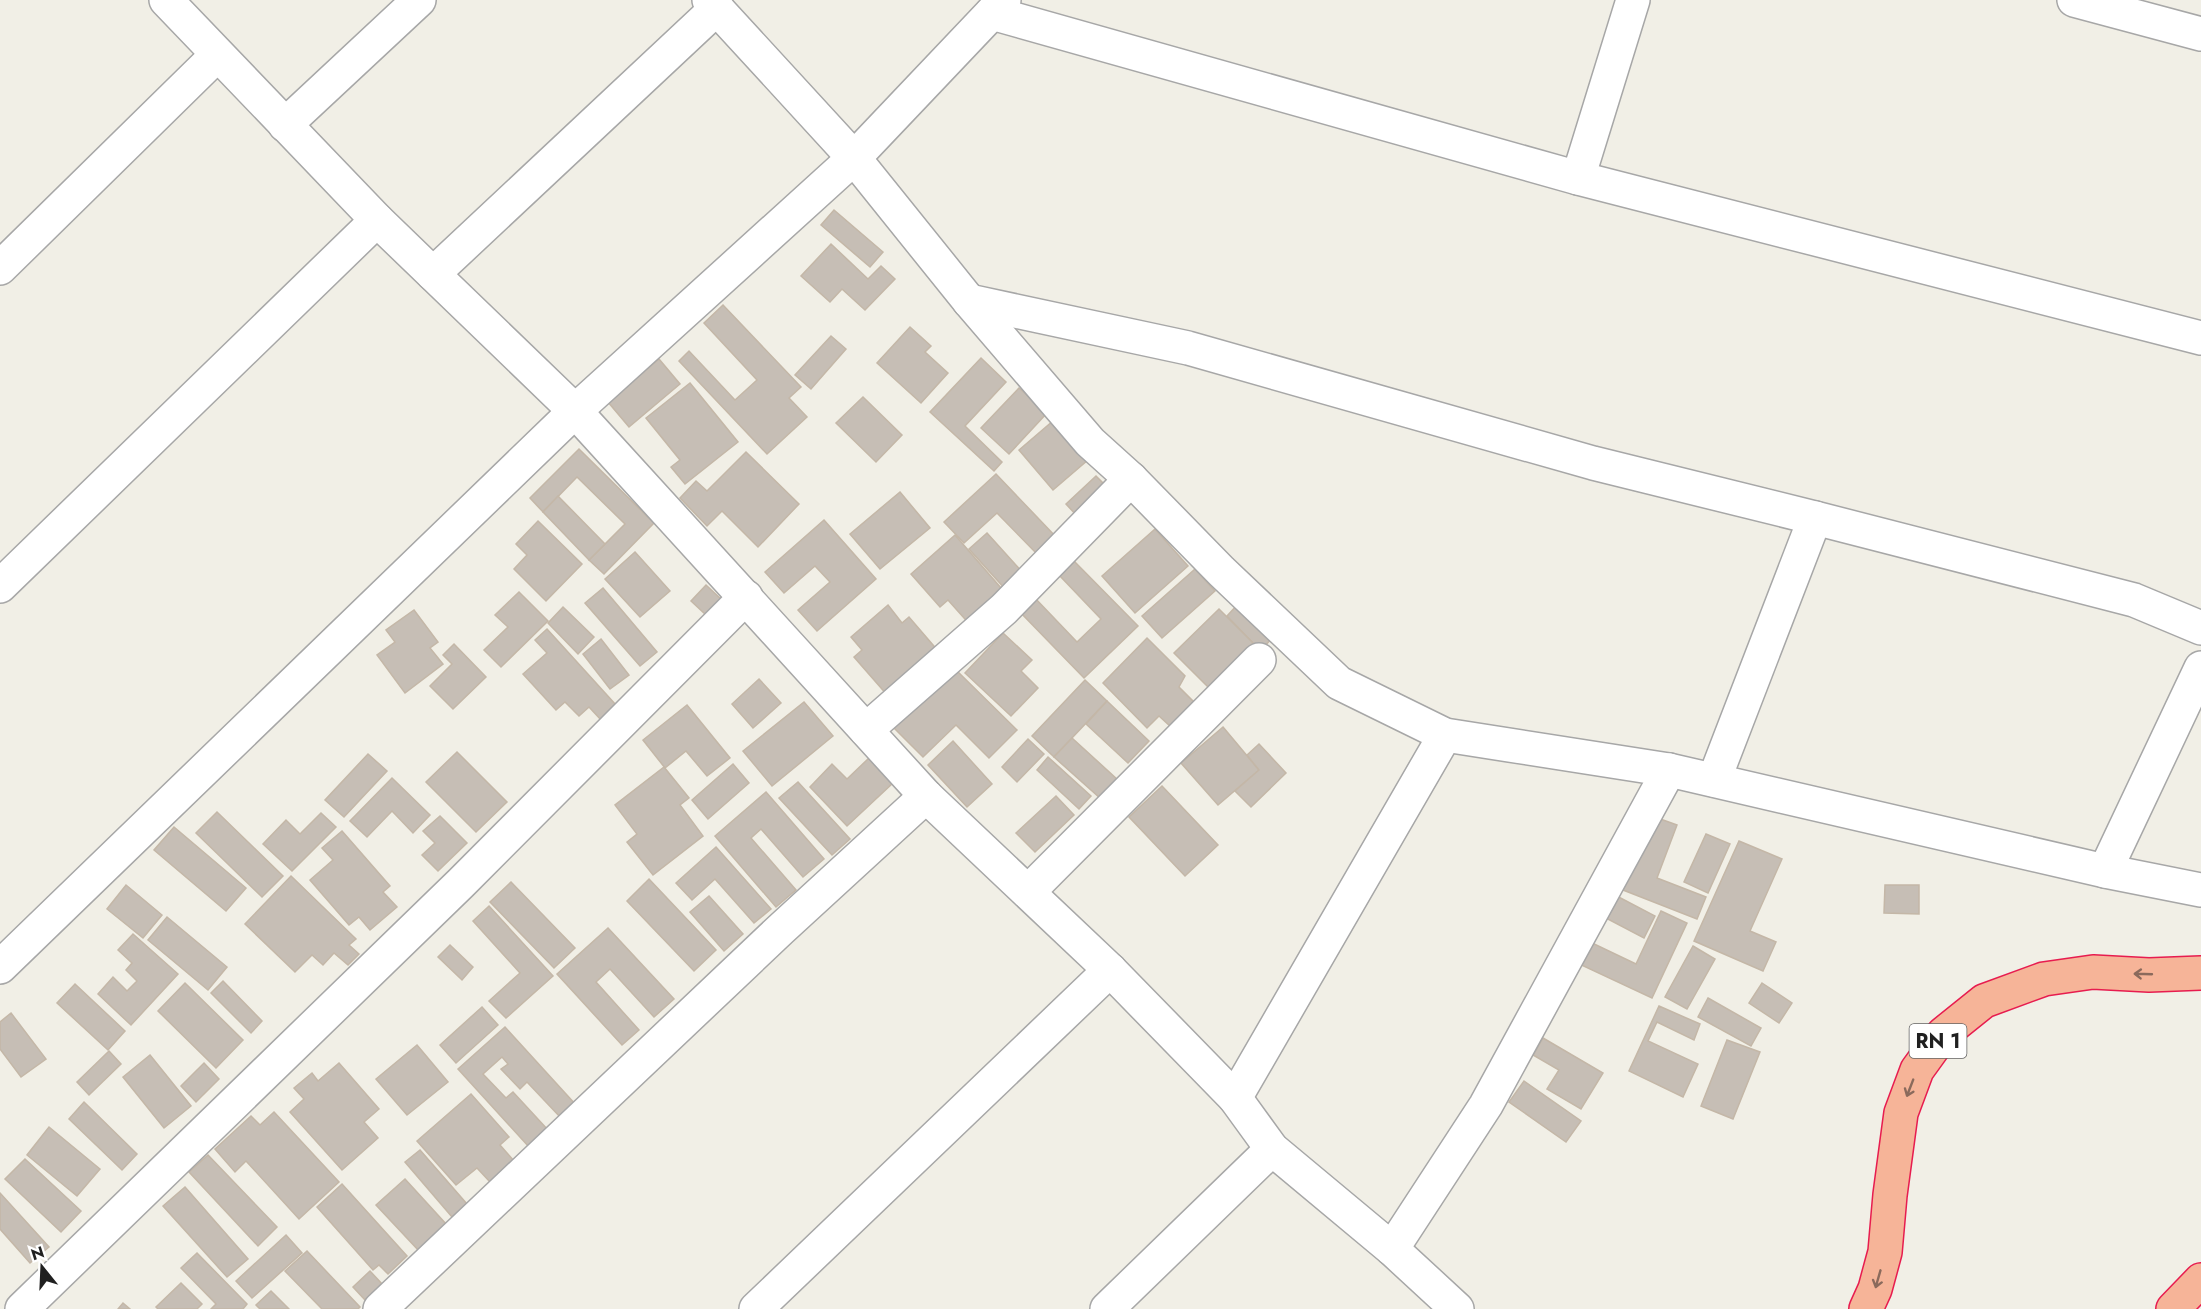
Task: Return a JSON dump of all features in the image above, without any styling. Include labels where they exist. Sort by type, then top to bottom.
[{"type":"highway","name":"RN 1","points":[[1866,1309],[1875,1289],[1885,1252],[1901,1113],[1917,1070],[1943,1034],[1984,1001],[2044,979],[2093,972],[2150,975],[2201,973]]},
{"type":"highway","points":[[2175,1308],[2201,1280]]},
{"type":"street","points":[[166,0],[377,220],[575,411],[926,796],[1110,970],[1235,1098],[1272,1149],[1392,1249],[1456,1309]]},
{"type":"street","points":[[285,125],[419,0]]},
{"type":"street","points":[[1578,178],[1633,0]]},
{"type":"street","points":[[2074,0],[2201,34]]},
{"type":"street","points":[[433,274],[713,4],[854,158],[969,301],[1090,442],[1131,479],[1221,571],[1339,683],[1444,735],[1669,770],[2105,871],[2201,890]]},
{"type":"street","points":[[0,967],[575,411],[854,158],[998,6],[1578,178],[2201,338]]},
{"type":"street","points":[[0,268],[217,55]]},
{"type":"street","points":[[0,586],[377,220]]},
{"type":"street","points":[[969,301],[1188,348],[1593,463],[2134,600],[2201,628]]},
{"type":"street","points":[[866,730],[1004,609],[1131,479]]},
{"type":"street","points":[[1714,780],[1815,518]]},
{"type":"street","points":[[22,1309],[461,883],[746,597]]},
{"type":"street","points":[[1028,892],[1259,660]]},
{"type":"street","points":[[2105,871],[2201,668]]},
{"type":"street","points":[[1235,1098],[1444,735]]},
{"type":"street","points":[[1392,1249],[1486,1105],[1669,770]]},
{"type":"street","points":[[380,1309],[780,930],[926,796]]},
{"type":"street","points":[[756,1309],[1110,970]]},
{"type":"street","points":[[1107,1309],[1272,1149]]},
{"type":"building","points":[[834,210],[883,252],[870,267],[821,225]]},
{"type":"building","points":[[831,244],[868,279],[881,266],[895,279],[865,310],[842,289],[830,302],[801,276]]},
{"type":"building","points":[[723,305],[801,387],[789,398],[807,417],[767,454],[679,361],[689,351],[735,400],[757,380],[704,323]]},
{"type":"building","points":[[910,327],[931,346],[925,352],[948,373],[921,403],[877,363]]},
{"type":"building","points":[[831,336],[846,349],[811,389],[795,375]]},
{"type":"building","points":[[981,358],[1006,382],[965,426],[1002,462],[994,471],[930,412]]},
{"type":"building","points":[[659,359],[680,384],[629,427],[608,402]]},
{"type":"building","points":[[690,383],[738,442],[685,484],[671,467],[680,460],[646,418]]},
{"type":"building","points":[[1019,388],[1047,413],[1009,454],[981,428]]},
{"type":"building","points":[[863,397],[902,435],[876,462],[836,423]]},
{"type":"building","points":[[1054,420],[1088,460],[1053,490],[1019,450]]},
{"type":"building","points":[[579,449],[654,523],[604,574],[589,560],[625,524],[577,477],[543,512],[530,498]]},
{"type":"building","points":[[746,452],[799,504],[758,547],[722,511],[707,526],[680,498],[696,481],[707,491]]},
{"type":"building","points":[[996,474],[1057,538],[1038,555],[997,513],[964,543],[944,522]]},
{"type":"building","points":[[1096,476],[1108,488],[1078,517],[1066,504]]},
{"type":"building","points":[[900,492],[930,528],[880,569],[850,534]]},
{"type":"building","points":[[558,496],[605,544],[589,560],[543,512]]},
{"type":"building","points":[[824,520],[876,579],[817,631],[798,610],[830,582],[815,566],[784,593],[765,572]]},
{"type":"building","points":[[538,521],[582,564],[546,601],[514,569],[527,555],[516,544]]},
{"type":"building","points":[[1155,529],[1188,566],[1135,613],[1102,576]]},
{"type":"building","points":[[987,533],[1024,574],[1006,590],[969,549]]},
{"type":"building","points":[[955,535],[1008,596],[972,627],[948,600],[940,607],[911,574]]},
{"type":"building","points":[[635,552],[670,591],[640,617],[605,579]]},
{"type":"building","points":[[1074,561],[1138,626],[1084,678],[1019,611],[1034,597],[1077,642],[1101,619],[1059,575]]},
{"type":"building","points":[[1195,569],[1215,591],[1162,638],[1142,616]]},
{"type":"building","points":[[706,585],[721,599],[706,615],[691,601]]},
{"type":"building","points":[[603,588],[657,652],[640,666],[585,603]]},
{"type":"building","points":[[519,592],[548,621],[501,667],[484,650],[508,627],[495,615]]},
{"type":"building","points":[[1238,604],[1274,636],[1263,648],[1253,643],[1227,616]]},
{"type":"building","points":[[888,605],[902,623],[909,617],[939,652],[888,696],[854,657],[862,650],[851,637]]},
{"type":"building","points":[[563,607],[594,637],[578,654],[548,623]]},
{"type":"building","points":[[1219,609],[1253,643],[1208,687],[1174,653]]},
{"type":"building","points":[[414,610],[438,642],[430,648],[443,664],[405,693],[377,655],[395,642],[386,630]]},
{"type":"building","points":[[547,629],[616,705],[601,720],[589,707],[579,716],[565,702],[556,710],[523,674],[547,653],[535,640]]},
{"type":"building","points":[[1003,633],[1032,660],[1021,671],[1038,688],[1011,716],[965,673]]},
{"type":"building","points":[[1147,638],[1185,676],[1179,687],[1195,703],[1171,727],[1159,716],[1147,728],[1103,683]]},
{"type":"building","points":[[601,639],[629,675],[610,689],[583,654]]},
{"type":"building","points":[[454,644],[486,677],[453,709],[430,686],[452,664],[443,655]]},
{"type":"building","points":[[952,666],[1017,730],[989,758],[956,725],[923,757],[892,726]]},
{"type":"building","points":[[759,679],[781,703],[753,728],[732,704]]},
{"type":"building","points":[[1085,680],[1107,701],[1054,757],[1032,736]]},
{"type":"building","points":[[1107,701],[1149,741],[1128,763],[1086,724]]},
{"type":"building","points":[[804,702],[833,736],[772,786],[743,751]]},
{"type":"building","points":[[687,705],[730,758],[707,776],[686,751],[665,768],[643,740]]},
{"type":"building","points":[[1223,727],[1259,770],[1218,805],[1181,763]]},
{"type":"building","points":[[1072,738],[1118,780],[1101,799],[1054,757]]},
{"type":"building","points":[[1028,739],[1044,754],[1017,782],[1002,767]]},
{"type":"building","points":[[953,741],[992,784],[967,807],[928,765]]},
{"type":"building","points":[[1259,744],[1286,773],[1251,807],[1235,791],[1259,770],[1247,755]]},
{"type":"building","points":[[457,752],[507,802],[476,832],[426,782]]},
{"type":"building","points":[[368,754],[387,771],[344,817],[325,800]]},
{"type":"building","points":[[1048,757],[1091,796],[1079,809],[1037,770]]},
{"type":"building","points":[[869,758],[893,783],[847,826],[810,787],[832,764],[847,779]]},
{"type":"building","points":[[733,764],[749,783],[708,819],[692,800]]},
{"type":"building","points":[[664,767],[689,798],[680,805],[703,836],[653,875],[627,842],[637,834],[615,805]]},
{"type":"building","points":[[392,778],[430,815],[413,833],[392,811],[367,837],[350,821]]},
{"type":"building","points":[[798,782],[850,839],[832,855],[779,798]]},
{"type":"building","points":[[1162,786],[1218,845],[1185,876],[1129,817]]},
{"type":"building","points":[[766,792],[824,859],[803,877],[761,829],[751,838],[796,890],[776,907],[715,836]]},
{"type":"building","points":[[1056,796],[1074,815],[1035,852],[1016,833]]},
{"type":"building","points":[[217,812],[283,876],[262,897],[196,833]]},
{"type":"building","points":[[321,813],[336,827],[292,871],[263,844],[286,820],[300,834]]},
{"type":"building","points":[[440,816],[467,843],[438,871],[422,855],[435,843],[423,831]]},
{"type":"building","points":[[1652,816],[1677,825],[1657,878],[1706,897],[1697,919],[1623,890]]},
{"type":"building","points":[[174,827],[246,888],[226,911],[154,850]]},
{"type":"building","points":[[342,831],[390,886],[383,892],[397,907],[370,930],[359,917],[349,925],[310,880],[333,860],[322,848]]},
{"type":"building","points":[[1706,834],[1730,844],[1708,893],[1684,882]]},
{"type":"building","points":[[1739,841],[1782,859],[1750,931],[1776,942],[1763,971],[1694,941]]},
{"type":"building","points":[[716,847],[771,909],[754,923],[715,879],[692,900],[676,883]]},
{"type":"building","points":[[291,876],[356,939],[349,945],[359,954],[348,965],[334,953],[323,965],[312,955],[295,972],[245,924]]},
{"type":"building","points":[[649,879],[716,950],[694,971],[627,901]]},
{"type":"building","points":[[511,882],[575,948],[554,968],[490,902]]},
{"type":"building","points":[[126,885],[162,915],[143,938],[107,909]]},
{"type":"building","points":[[1885,885],[1919,885],[1919,914],[1884,913]]},
{"type":"building","points":[[1611,893],[1655,916],[1644,938],[1600,915]]},
{"type":"building","points":[[709,896],[743,934],[724,951],[690,912]]},
{"type":"building","points":[[489,906],[553,976],[506,1018],[489,1001],[520,973],[473,921]]},
{"type":"building","points":[[1661,911],[1687,923],[1652,998],[1577,963],[1588,941],[1636,964]]},
{"type":"building","points":[[167,917],[227,967],[208,990],[148,940]]},
{"type":"building","points":[[608,928],[674,999],[654,1017],[610,969],[596,982],[639,1030],[622,1045],[557,974]]},
{"type":"building","points":[[133,934],[178,974],[131,1025],[98,994],[113,977],[127,991],[137,981],[126,970],[132,963],[118,950]]},
{"type":"building","points":[[450,945],[473,967],[462,980],[438,957]]},
{"type":"building","points":[[1693,946],[1715,959],[1687,1009],[1665,997]]},
{"type":"building","points":[[223,981],[262,1021],[251,1033],[211,993]]},
{"type":"building","points":[[185,983],[243,1040],[216,1068],[158,1011]]},
{"type":"building","points":[[1762,983],[1792,1003],[1779,1023],[1749,1003]]},
{"type":"building","points":[[75,984],[125,1031],[108,1050],[57,1003]]},
{"type":"building","points":[[1708,998],[1761,1028],[1751,1046],[1698,1017]]},
{"type":"building","points":[[1659,1006],[1700,1024],[1694,1040],[1657,1022],[1648,1041],[1698,1064],[1683,1097],[1629,1071]]},
{"type":"building","points":[[482,1007],[498,1025],[456,1063],[440,1045]]},
{"type":"building","points":[[11,1013],[46,1059],[21,1077],[0,1049],[0,1022]]},
{"type":"building","points":[[505,1027],[576,1105],[561,1118],[527,1082],[520,1089],[501,1069],[508,1064],[502,1057],[483,1074],[506,1098],[513,1092],[548,1130],[529,1147],[458,1069]]},
{"type":"building","points":[[1543,1038],[1603,1073],[1581,1109],[1547,1089],[1559,1070],[1533,1055]]},
{"type":"building","points":[[1727,1040],[1760,1052],[1733,1119],[1701,1106]]},
{"type":"building","points":[[417,1045],[448,1082],[407,1115],[376,1079]]},
{"type":"building","points":[[109,1051],[121,1064],[89,1095],[77,1082]]},
{"type":"building","points":[[150,1055],[191,1106],[164,1128],[123,1077]]},
{"type":"building","points":[[204,1063],[219,1079],[196,1102],[181,1086]]},
{"type":"building","points":[[339,1063],[379,1109],[364,1122],[378,1138],[342,1170],[290,1112],[304,1099],[294,1088],[312,1073],[318,1081]]},
{"type":"building","points":[[1524,1081],[1581,1121],[1566,1142],[1509,1102]]},
{"type":"building","points":[[471,1094],[509,1137],[500,1145],[514,1161],[490,1182],[477,1168],[456,1185],[417,1141]]},
{"type":"building","points":[[84,1102],[137,1154],[122,1170],[69,1119]]},
{"type":"building","points":[[274,1112],[339,1182],[299,1219],[246,1161],[235,1172],[215,1149],[251,1116],[260,1125]]},
{"type":"building","points":[[49,1127],[100,1169],[77,1196],[27,1155]]},
{"type":"building","points":[[420,1150],[467,1204],[452,1217],[405,1162]]},
{"type":"building","points":[[208,1155],[277,1227],[258,1246],[189,1172]]},
{"type":"building","points":[[25,1159],[81,1211],[61,1232],[5,1179]]},
{"type":"building","points":[[405,1179],[447,1225],[419,1251],[376,1205]]},
{"type":"building","points":[[342,1184],[407,1256],[388,1274],[379,1265],[373,1270],[317,1207]]},
{"type":"building","points":[[185,1187],[248,1259],[227,1277],[163,1206]]},
{"type":"building","points":[[0,1193],[49,1247],[30,1263],[0,1229]]},
{"type":"building","points":[[286,1235],[302,1253],[252,1298],[236,1281]]},
{"type":"building","points":[[307,1251],[360,1307],[358,1309],[322,1309],[285,1271]]},
{"type":"building","points":[[197,1253],[247,1304],[243,1309],[211,1309],[216,1304],[181,1268]]},
{"type":"building","points":[[370,1271],[383,1285],[365,1300],[353,1287]]},
{"type":"building","points":[[181,1283],[202,1304],[197,1309],[158,1309],[156,1307]]},
{"type":"building","points":[[271,1291],[289,1309],[260,1309],[256,1305]]},
{"type":"building","points":[[123,1303],[130,1309],[118,1309]]}]
